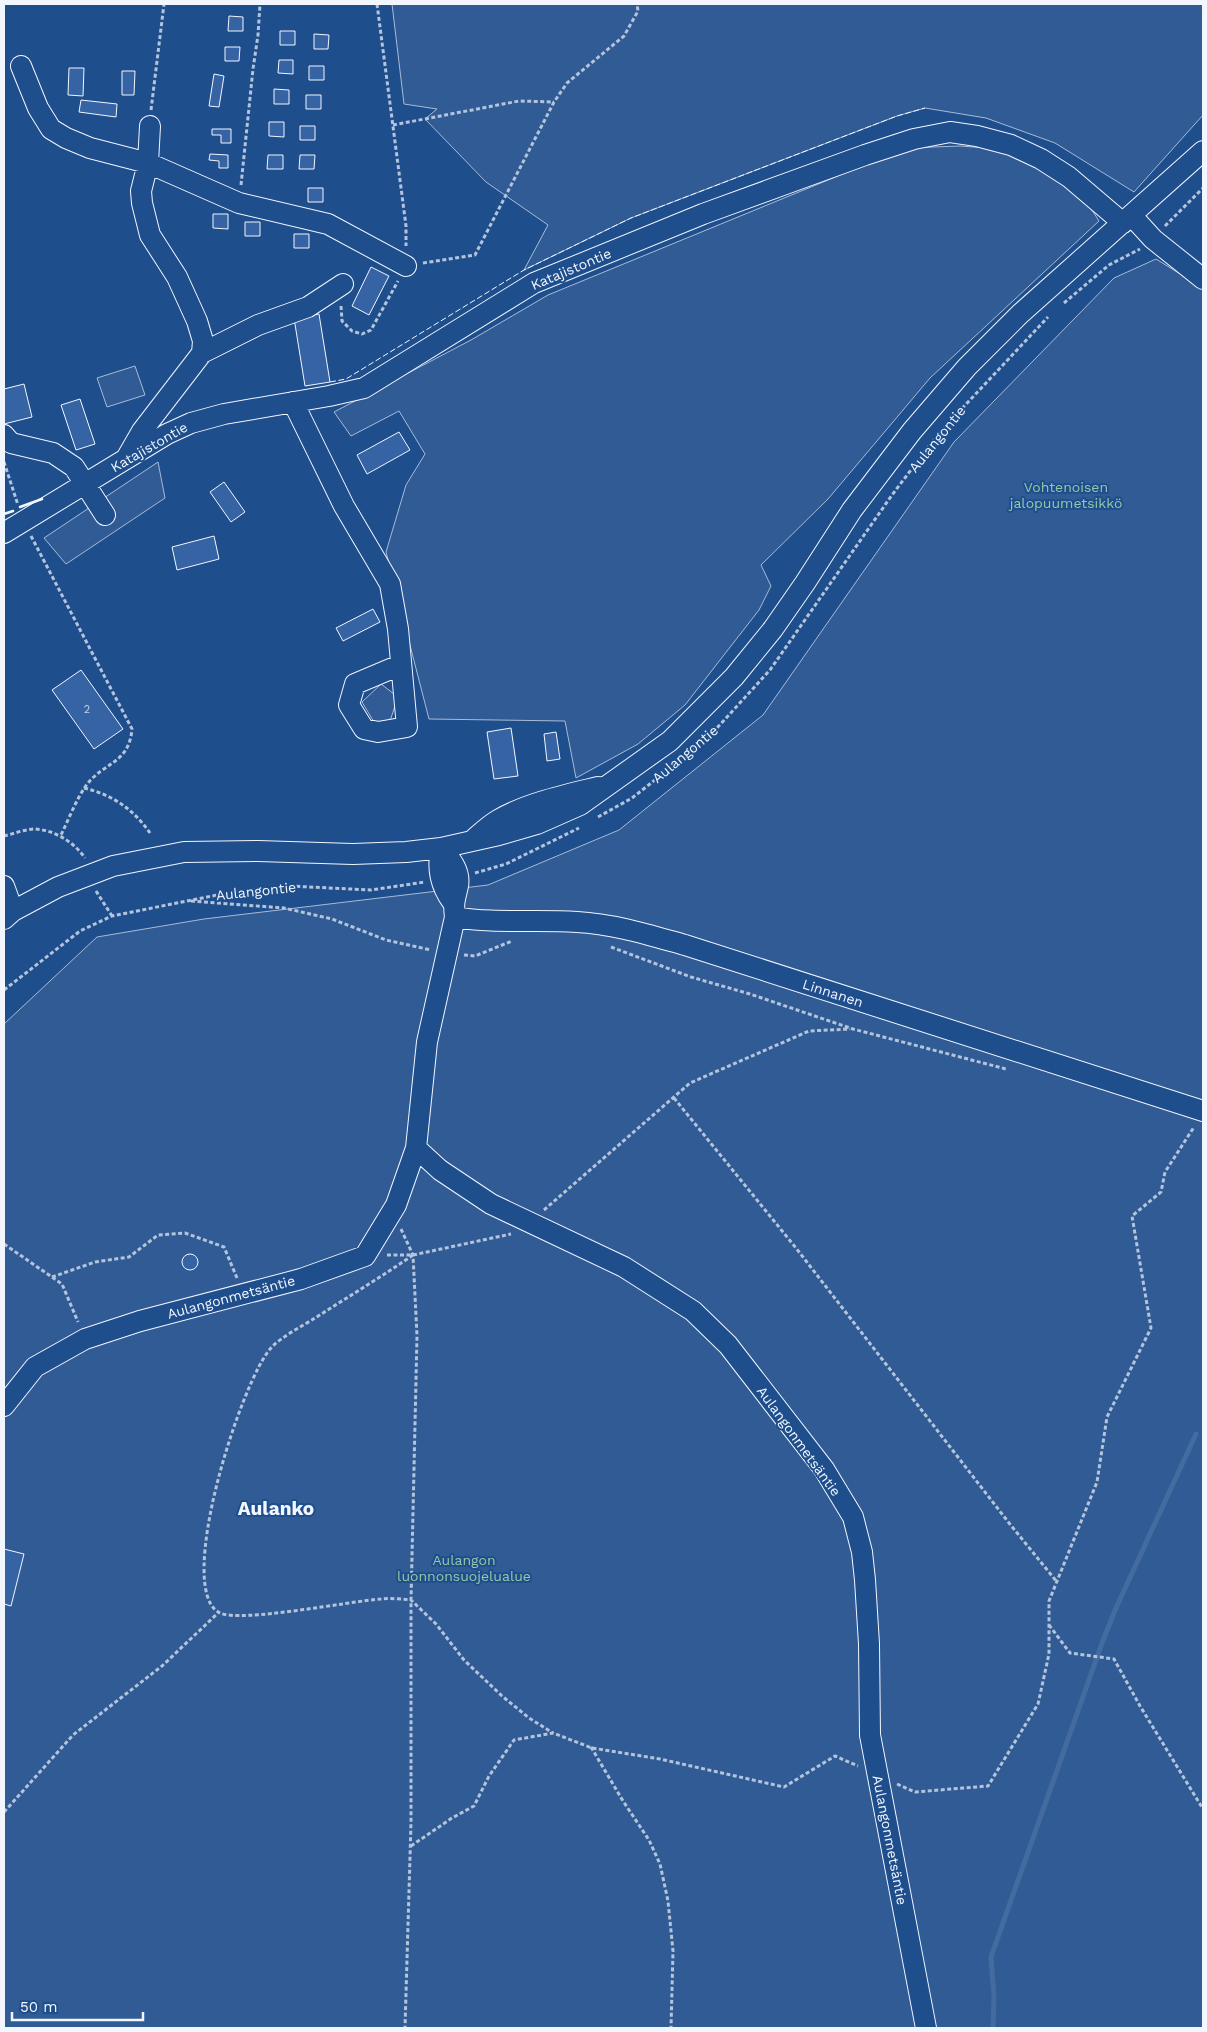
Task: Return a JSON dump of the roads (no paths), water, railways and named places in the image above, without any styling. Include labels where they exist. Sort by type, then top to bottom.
[{"type":"street","points":[[22,66],[38,108],[52,129],[66,138],[90,148],[148,162],[239,203],[328,224],[406,266]]},
{"type":"street","points":[[150,126],[148,162],[141,191],[142,203],[150,235],[177,277],[197,321],[203,341],[202,353]]},
{"type":"street","name":"Katajistontie","points":[[4,533],[126,459],[191,423],[224,414],[364,388],[534,283],[703,214],[914,139],[950,132],[978,136],[1011,145],[1041,159],[1069,177],[1153,239],[1203,279]]},
{"type":"street","name":"Aulangontie","points":[[8,915],[58,887],[113,866],[184,852],[258,851],[353,854],[406,852],[440,848],[472,840],[497,820],[521,810],[566,795],[609,785],[670,741],[734,677],[773,629],[852,510],[912,431],[967,367],[1020,314],[1203,151]]},
{"type":"street","points":[[126,459],[142,431],[202,353],[258,325],[308,307],[343,284]]},
{"type":"street","points":[[293,402],[344,506],[390,584],[398,629],[400,664]]},
{"type":"street","points":[[6,445],[53,453],[74,467],[105,515]]},
{"type":"street","name":"Aulangonmetsäntie","points":[[4,1406],[35,1367],[85,1339],[140,1321],[301,1280],[365,1256],[393,1210],[416,1148],[427,1042],[447,953],[458,887],[449,878],[451,861],[440,848]]},
{"type":"street","points":[[4,886],[8,915]]},
{"type":"street","name":"Linnanen","points":[[454,910],[472,920],[576,922],[620,926],[685,945],[1203,1111]]},
{"type":"street","name":"Aulangonmetsäntie","points":[[416,1148],[440,1170],[491,1204],[624,1267],[693,1311],[728,1345],[824,1470],[853,1517],[862,1552],[869,1644],[870,1735],[926,2028]]},
{"type":"waterway","points":[[993,2028],[994,1997],[991,1957],[1102,1643],[1116,1608],[1196,1434]]},
{"type":"district","name":"Aulanko","points":[[276,1508]]},
{"type":"park label","name":"Vohtenoisen jalopuumetsikkö","points":[[1066,496]]},
{"type":"park label","name":"Aulangon luonnonsuojelualue","points":[[464,1568]]}]
